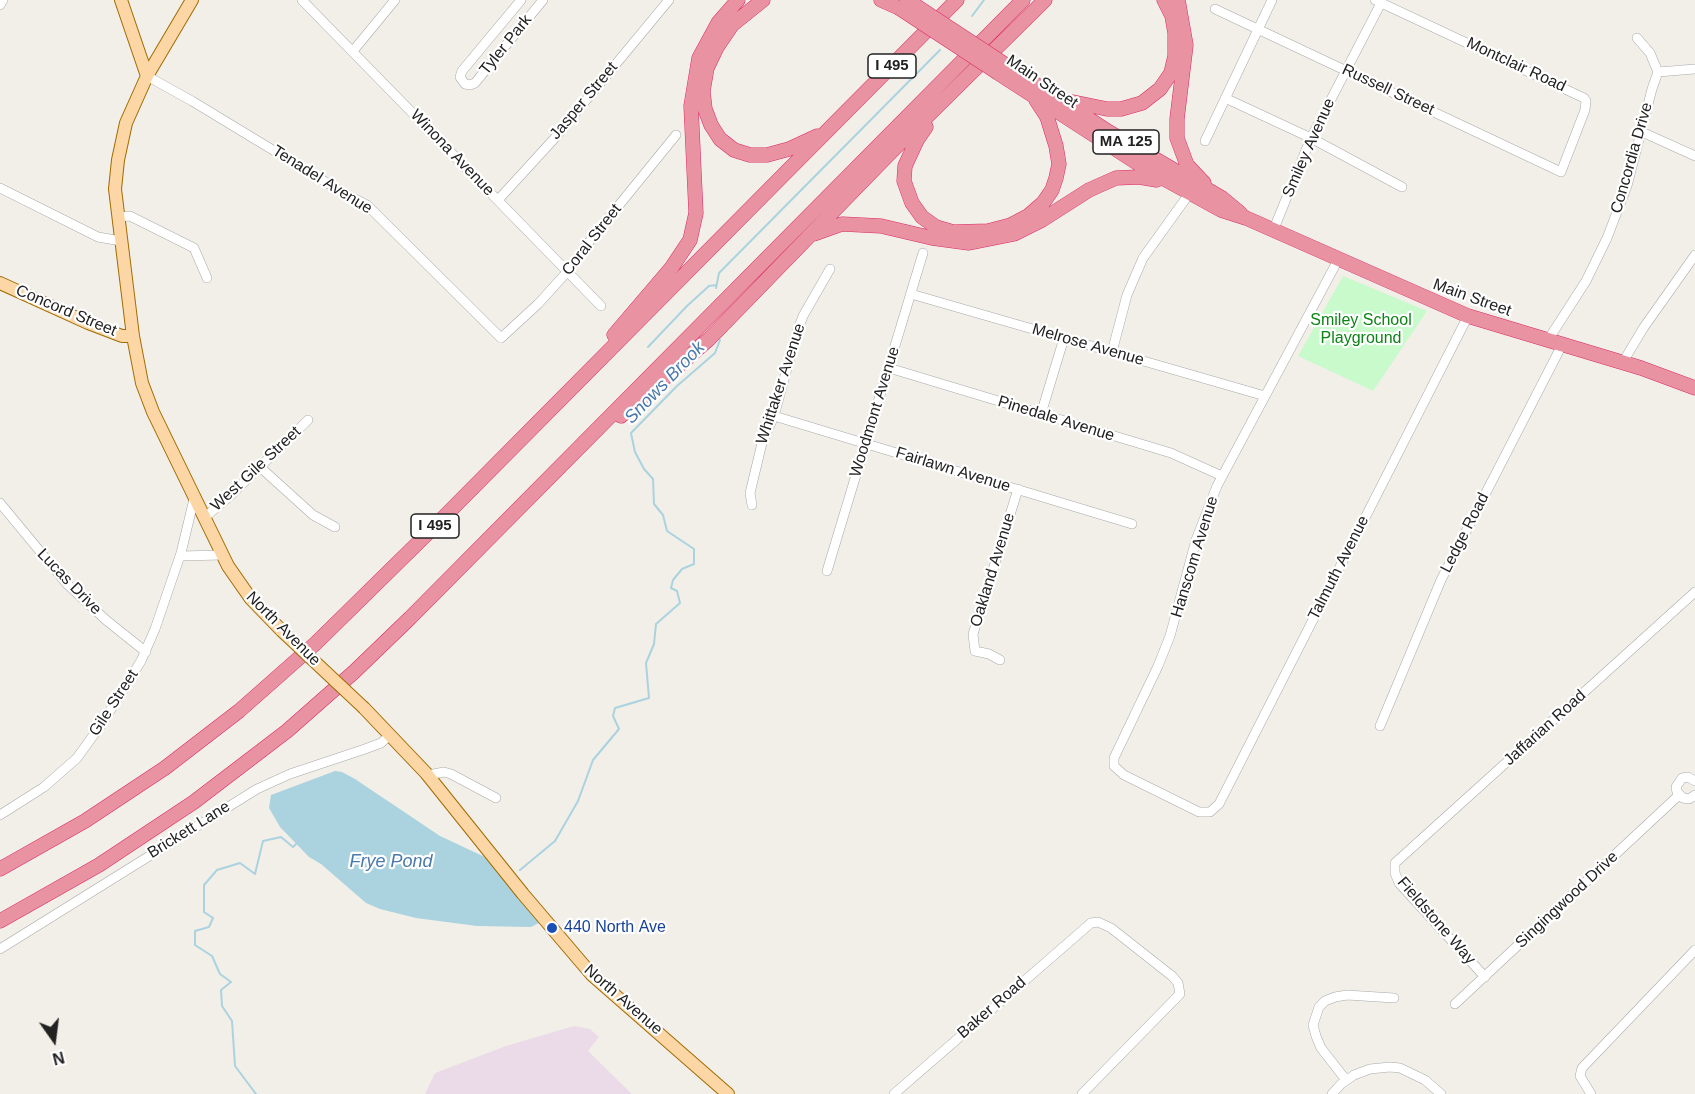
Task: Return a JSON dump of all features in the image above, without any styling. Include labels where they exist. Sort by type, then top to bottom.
[{"type":"highway","points":[[548,412],[672,267],[690,240],[696,213],[691,106],[699,58],[718,23],[738,0]]},
{"type":"highway","points":[[763,0],[732,25],[717,47],[707,68],[703,91],[705,109],[711,125],[720,139],[734,150],[750,155],[767,155],[789,149],[827,131]]},
{"type":"highway","name":"Main Street","points":[[881,0],[900,2],[1002,69],[1060,99],[1154,159],[1222,198],[1246,218]]},
{"type":"highway","name":"I 495","points":[[0,869],[85,821],[129,792],[239,711],[316,643],[957,0]]},
{"type":"highway","name":"I 495","points":[[0,921],[145,836],[212,789],[287,731],[354,672],[1023,0]]},
{"type":"highway","points":[[551,475],[709,339],[1045,0]]},
{"type":"highway","points":[[1024,21],[1050,0]]},
{"type":"highway","points":[[1060,99],[1107,109],[1121,109],[1142,103],[1160,89],[1171,73],[1175,56],[1172,16],[1164,0]]},
{"type":"highway","points":[[1178,0],[1186,45],[1177,119],[1179,146],[1192,172],[1222,198]]},
{"type":"highway","name":"Main Street","points":[[1002,69],[1035,98],[1170,183],[1221,210],[1246,218],[1468,316],[1623,362],[1695,388]]},
{"type":"highway","points":[[946,99],[917,140],[905,166],[904,181],[912,203],[922,217],[936,227],[953,232],[971,232],[988,231],[1019,220],[1043,203],[1052,190],[1059,164],[1056,146],[1047,117],[1035,98]]},
{"type":"highway","points":[[807,238],[842,224],[881,226],[932,238],[969,243],[1014,234],[1042,220],[1089,190],[1116,178],[1139,177],[1170,183]]},
{"type":"main road","points":[[121,0],[147,76]]},
{"type":"main road","name":"North Avenue","points":[[192,0],[147,76],[126,123],[118,160],[115,189],[142,383],[153,412],[194,499],[222,555],[243,589],[282,631],[364,708],[428,775],[586,969],[728,1094]]},
{"type":"main road","points":[[137,43],[162,51]]},
{"type":"main road","name":"Concord Street","points":[[0,283],[88,323],[122,336],[134,336]]},
{"type":"street","points":[[0,5],[3,0]]},
{"type":"street","name":"Winona Avenue","points":[[302,0],[601,306]]},
{"type":"street","points":[[353,51],[395,0]]},
{"type":"street","name":"Tyler Park","points":[[521,0],[462,71],[461,80],[465,84],[475,83],[543,0]]},
{"type":"street","name":"Jasper Street","points":[[498,200],[553,140],[669,0]]},
{"type":"street","points":[[1205,141],[1272,0]]},
{"type":"street","name":"Smiley Avenue","points":[[1273,231],[1311,138],[1378,1]]},
{"type":"street","name":"Montclair Road","points":[[1378,1],[1584,98],[1586,110],[1562,172]]},
{"type":"street","name":"Russell Street","points":[[1215,9],[1562,172]]},
{"type":"street","points":[[1637,38],[1650,52],[1658,72],[1695,69]]},
{"type":"street","name":"Concordia Drive","points":[[1548,340],[1586,281],[1607,238],[1628,186],[1658,72]]},
{"type":"street","name":"Tenadel Avenue","points":[[147,76],[367,205],[501,338]]},
{"type":"street","points":[[1225,98],[1311,138],[1402,186]]},
{"type":"street","points":[[1642,132],[1695,156]]},
{"type":"street","name":"Coral Street","points":[[501,338],[568,272],[585,247],[676,135]]},
{"type":"street","points":[[0,188],[98,237],[121,241]]},
{"type":"street","points":[[1112,352],[1127,295],[1143,258],[1189,194]]},
{"type":"street","points":[[118,217],[130,216],[194,248],[207,278]]},
{"type":"street","name":"Woodmont Avenue","points":[[828,571],[923,253]]},
{"type":"street","points":[[1623,362],[1644,327],[1695,255]]},
{"type":"street","name":"Hanscom Avenue","points":[[1113,764],[1115,754],[1170,636],[1196,540],[1222,476],[1338,260]]},
{"type":"street","name":"Whittaker Avenue","points":[[752,505],[750,494],[762,443],[774,416],[803,316],[830,269]]},
{"type":"street","name":"Melrose Avenue","points":[[911,294],[1265,396]]},
{"type":"street","name":"Talmuth Avenue","points":[[1113,764],[1128,778],[1205,813],[1214,810],[1219,804],[1468,316]]},
{"type":"street","points":[[1041,414],[1064,338]]},
{"type":"street","name":"Ledge Road","points":[[1380,726],[1441,580],[1562,345]]},
{"type":"street","name":"Pinedale Avenue","points":[[889,368],[1171,453],[1222,476]]},
{"type":"street","name":"Fairlawn Avenue","points":[[774,416],[1132,524]]},
{"type":"street","name":"West Gile Street","points":[[204,518],[308,420]]},
{"type":"street","points":[[260,467],[313,515],[335,527]]},
{"type":"street","name":"Oakland Avenue","points":[[1000,660],[989,654],[975,651],[974,628],[1017,489]]},
{"type":"street","name":"Gile Street","points":[[0,815],[44,787],[77,758],[103,722],[146,652],[180,556],[194,499]]},
{"type":"street","name":"Lucas Drive","points":[[0,503],[67,584],[106,620],[146,652]]},
{"type":"street","points":[[180,556],[222,555]]},
{"type":"street","name":"Jaffarian Road","points":[[1395,863],[1695,592]]},
{"type":"street","name":"Brickett Lane","points":[[0,949],[256,789],[290,774],[381,743],[390,735]]},
{"type":"street","points":[[428,775],[444,772],[451,774],[496,798]]},
{"type":"street","name":"Singingwood Drive","points":[[1455,1004],[1679,795],[1676,787],[1680,780],[1688,777],[1695,781]]},
{"type":"street","points":[[1679,795],[1686,799],[1695,795]]},
{"type":"street","name":"Fieldstone Way","points":[[1395,863],[1395,873],[1399,883],[1485,977]]},
{"type":"street","name":"Baker Road","points":[[894,1094],[1091,923],[1106,924],[1172,976],[1178,983],[1180,994],[1082,1094]]},
{"type":"street","points":[[1591,1094],[1580,1076],[1582,1068],[1695,950]]},
{"type":"street","points":[[1346,1080],[1321,1048],[1316,1035],[1313,1025],[1319,1007],[1325,1001],[1347,995],[1394,998]]},
{"type":"street","points":[[1332,1094],[1346,1080],[1379,1067],[1400,1068],[1425,1080],[1441,1094]]},
{"type":"shaded area","points":[[574,1026],[590,1029],[599,1037],[588,1051],[632,1094],[425,1094],[435,1073],[506,1046]]},
{"type":"green space","name":"Smiley School Playground","points":[[1343,276],[1427,311],[1373,391],[1298,356]]},
{"type":"water","name":"Frye Pond","points":[[335,771],[355,779],[440,836],[487,858],[539,920],[539,923],[531,927],[477,926],[416,918],[366,903],[321,864],[309,857],[280,827],[269,808],[271,795]]},
{"type":"waterway","name":"Snows Brook","points":[[972,16],[984,0]]},
{"type":"waterway","name":"Snows Brook","points":[[716,288],[719,273],[940,50]]},
{"type":"waterway","points":[[648,347],[687,306],[709,286],[716,285]]},
{"type":"waterway","name":"Snows Brook","points":[[520,870],[555,841],[578,801],[593,760],[619,729],[613,716],[615,708],[649,698],[646,663],[654,644],[656,624],[680,603],[677,591],[671,588],[673,580],[682,569],[694,564],[694,549],[667,531],[663,515],[654,504],[653,479],[644,469],[635,452],[631,433],[677,386],[715,353],[720,340]]},
{"type":"waterway","name":"Snows Brook","points":[[256,1094],[235,1066],[232,1021],[222,1006],[221,990],[231,982],[220,974],[212,956],[195,945],[195,931],[209,927],[213,918],[204,912],[204,885],[217,870],[240,863],[255,874],[263,841],[281,837],[293,847],[298,842]]},
{"type":"place","name":"440 North Ave","points":[[552,928]]}]
